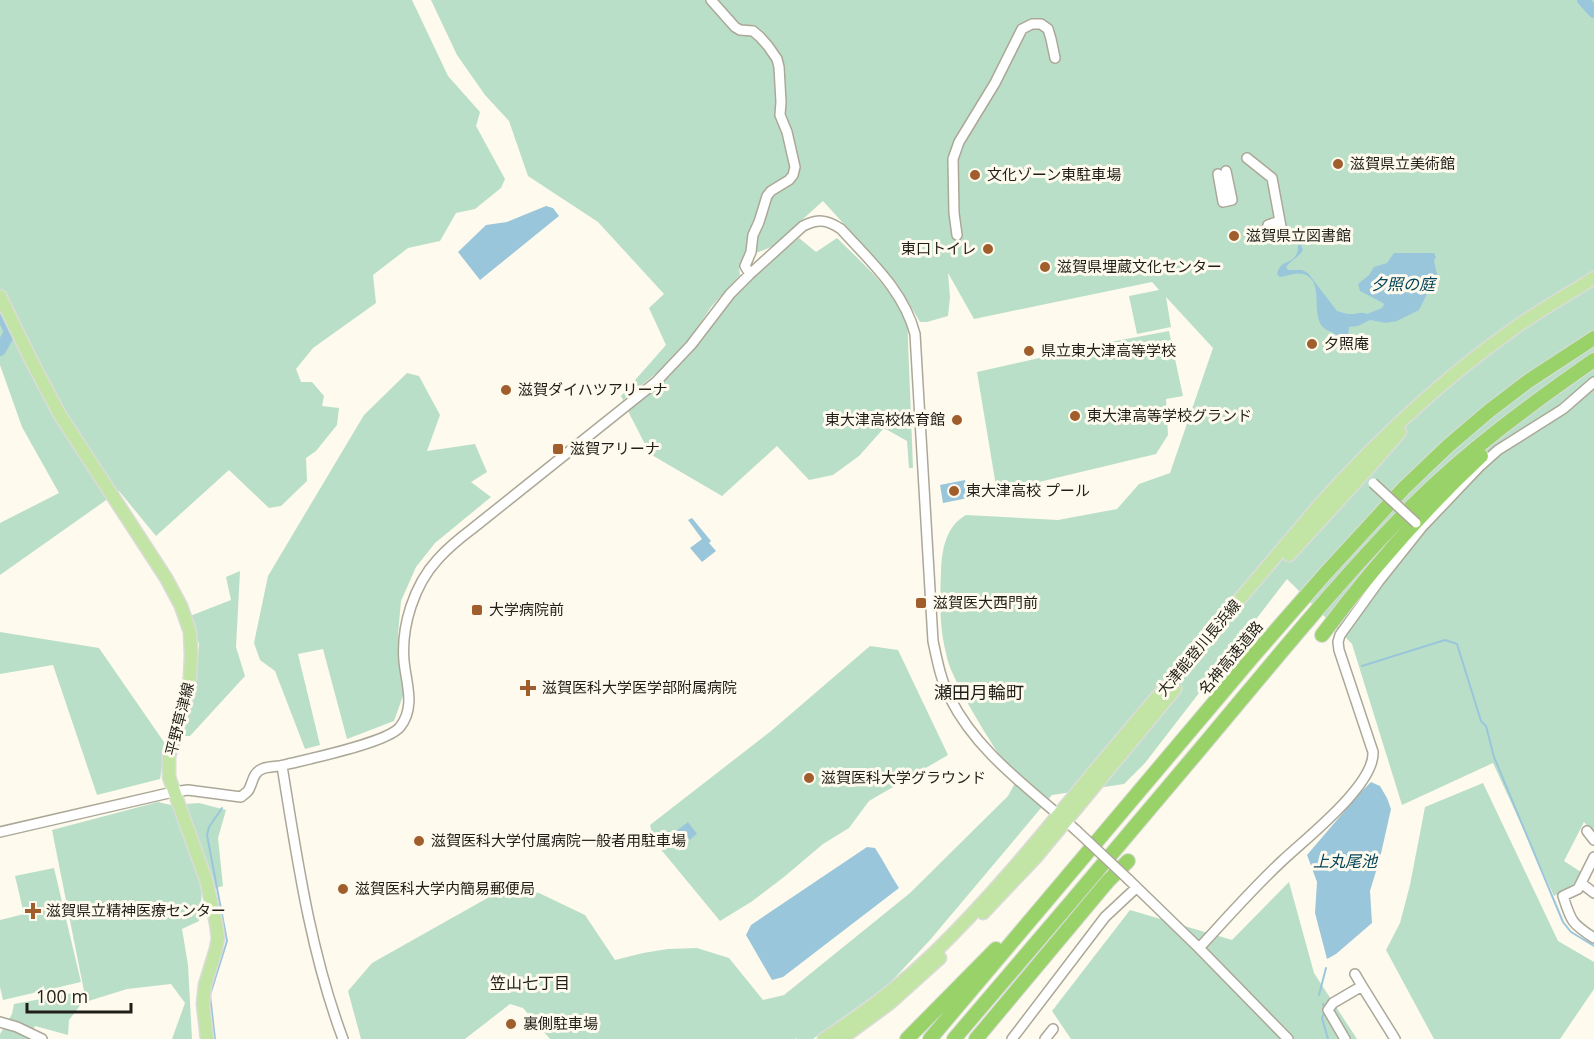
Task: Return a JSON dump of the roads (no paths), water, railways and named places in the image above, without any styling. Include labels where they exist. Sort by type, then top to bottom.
[{"type":"highway","name":"名神高速道路","points":[[930,1039],[1325,574],[1404,488],[1489,411],[1527,382],[1594,338]]},
{"type":"highway","points":[[954,1039],[1359,562],[1416,503],[1458,464],[1508,423],[1594,360]]},
{"type":"highway","points":[[1322,635],[1376,566],[1454,481],[1487,450],[1594,369]]},
{"type":"highway","points":[[976,1039],[1108,881],[1128,861]]},
{"type":"highway","points":[[907,1039],[1062,883]]},
{"type":"main road","name":"大津能登川長浜線","points":[[824,1039],[888,994],[933,954],[1107,773],[1167,698],[1407,415],[1482,352],[1535,314],[1594,278]]},
{"type":"main road","name":"大津能登川長浜線","points":[[1361,467],[1458,378],[1524,328],[1594,285]]},
{"type":"main road","name":"平野草津線","points":[[0,298],[60,414],[166,578],[181,606],[190,632],[190,677],[187,697],[169,756],[169,777],[197,851],[216,922],[218,938],[205,986],[203,1004],[207,1039]]},
{"type":"main road","name":"大津能登川長浜線","points":[[841,1039],[890,1003],[959,940],[1037,856],[1062,818]]},
{"type":"street","points":[[711,0],[735,27],[753,31],[760,37],[777,59],[780,116],[787,132],[795,167],[789,180],[767,196],[745,266],[750,274]]},
{"type":"street","points":[[957,235],[954,213],[953,159],[959,142],[995,83],[1022,29],[1032,24],[1041,24],[1048,29],[1055,58]]},
{"type":"street","points":[[1247,158],[1272,178],[1282,232]]},
{"type":"street","points":[[1267,210],[1278,208]]},
{"type":"street","points":[[0,832],[173,792],[188,790],[241,797],[248,792],[255,774],[261,769],[282,766],[372,742],[388,736],[399,728],[407,716],[410,704],[404,659],[408,617],[421,583],[436,561],[452,545],[656,382],[691,345],[730,294],[750,274],[803,226],[813,221],[822,221],[841,229],[896,290],[911,320],[915,334],[933,641],[942,679],[950,699],[976,738],[1012,775],[1128,879],[1288,1039]]},
{"type":"street","points":[[1268,225],[1280,222]]},
{"type":"street","points":[[1199,948],[1282,861],[1334,814],[1369,769],[1373,752],[1339,650],[1340,635],[1419,525],[1498,450],[1563,409],[1594,382]]},
{"type":"street","points":[[1361,467],[1373,483],[1419,525]]},
{"type":"street","points":[[282,766],[297,864],[308,917],[326,988],[343,1039]]},
{"type":"street","points":[[1587,831],[1594,840]]},
{"type":"street","points":[[1594,857],[1578,889],[1563,896],[1571,920],[1594,938]]},
{"type":"street","points":[[1581,883],[1594,893]]},
{"type":"street","points":[[1012,1039],[1105,917],[1136,888]]},
{"type":"street","points":[[1355,974],[1395,1039]]},
{"type":"street","points":[[1345,1039],[1328,1010],[1333,1003],[1362,986]]},
{"type":"street","points":[[0,1022],[42,1039]]},
{"type":"street","points":[[1045,1039],[1053,1029]]},
{"type":"water","points":[[546,206],[553,208],[559,216],[480,280],[458,252],[486,225],[507,222]]},
{"type":"water","name":"夕照の庭","points":[[1298,245],[1301,245],[1303,250],[1286,267],[1288,270],[1302,270],[1308,273],[1337,311],[1347,314],[1367,314],[1382,308],[1383,303],[1360,291],[1358,284],[1369,275],[1374,267],[1387,263],[1394,253],[1434,253],[1437,274],[1419,310],[1397,321],[1386,323],[1370,320],[1358,326],[1349,327],[1348,338],[1334,334],[1324,328],[1319,321],[1315,285],[1311,278],[1303,274],[1280,277],[1277,274],[1283,264],[1296,255]]},
{"type":"water","name":"東大津高校 プール","points":[[965,480],[968,498],[943,503],[940,485]]},
{"type":"water","points":[[692,518],[711,541],[709,543],[716,551],[702,562],[690,548],[702,539],[688,520]]},
{"type":"water","name":"上丸尾池","points":[[1371,782],[1380,786],[1391,809],[1370,891],[1372,923],[1327,959],[1315,913],[1317,882],[1307,855]]},
{"type":"water","points":[[688,822],[697,834],[677,850],[667,838]]},
{"type":"water","points":[[867,847],[875,848],[899,888],[783,977],[772,980],[746,935],[751,925]]},
{"type":"waterway","points":[[1583,0],[1594,12]]},
{"type":"waterway","points":[[0,310],[10,332],[0,350]]},
{"type":"waterway","points":[[1362,666],[1445,640],[1457,644],[1481,721],[1486,726],[1494,757],[1563,922],[1571,932],[1594,946]]},
{"type":"waterway","points":[[215,1039],[210,995],[227,941],[207,835],[209,827],[222,808]]},
{"type":"waterway","points":[[1319,995],[1326,968]]},
{"type":"waterway","points":[[1324,1013],[1322,1018],[1328,1039]]},
{"type":"place","name":"滋賀県立美術館","points":[[1338,164]]},
{"type":"place","name":"文化ゾーン東駐車場","points":[[975,175]]},
{"type":"place","name":"滋賀県立図書館","points":[[1234,236]]},
{"type":"place","name":"東口トイレ","points":[[988,249]]},
{"type":"place","name":"滋賀県埋蔵文化センター","points":[[1045,267]]},
{"type":"place","name":"夕照庵","points":[[1312,344]]},
{"type":"place","name":"県立東大津高等学校","points":[[1029,351]]},
{"type":"place","name":"滋賀ダイハツアリーナ","points":[[506,390]]},
{"type":"place","name":"東大津高等学校グランド","points":[[1075,416]]},
{"type":"place","name":"東大津高校体育館","points":[[957,420]]},
{"type":"place","name":"滋賀アリーナ","points":[[558,449]]},
{"type":"place","name":"東大津高校 プール","points":[[954,491]]},
{"type":"place","name":"滋賀医大西門前","points":[[921,603]]},
{"type":"place","name":"大学病院前","points":[[477,610]]},
{"type":"place","name":"滋賀医科大学医学部附属病院","points":[[528,688]]},
{"type":"place","name":"滋賀医科大学グラウンド","points":[[809,778]]},
{"type":"place","name":"滋賀医科大学付属病院一般者用駐車場","points":[[419,841]]},
{"type":"place","name":"滋賀医科大学内簡易郵便局","points":[[343,889]]},
{"type":"place","name":"滋賀県立精神医療センター","points":[[33,911]]},
{"type":"place","name":"裏側駐車場","points":[[511,1024]]},
{"type":"district","name":"瀬田月輪町","points":[[979,693]]},
{"type":"district","name":"笠山七丁目","points":[[530,983]]}]
